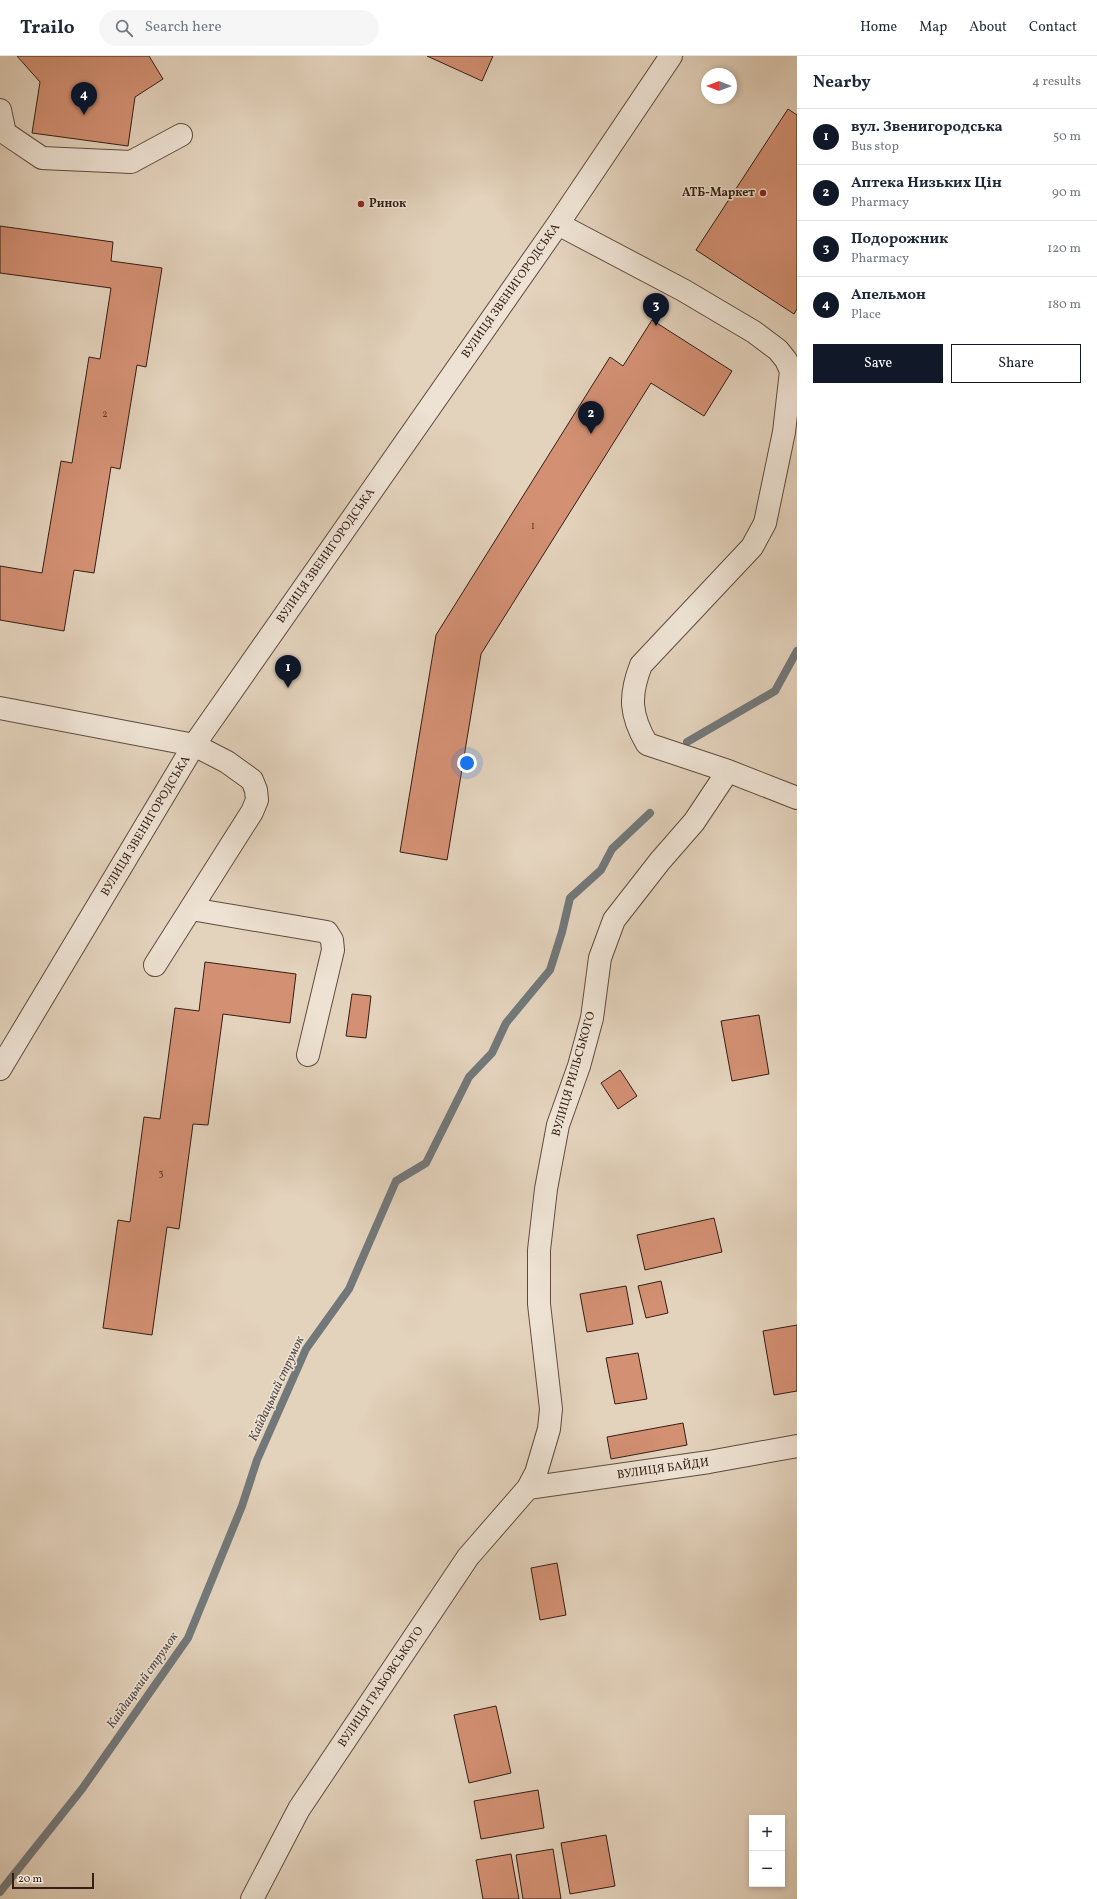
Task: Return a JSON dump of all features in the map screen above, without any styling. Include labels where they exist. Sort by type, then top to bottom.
[{"type":"street","name":"ВУЛИЦЯ ЗВЕНИГОРОДСЬКА","points":[[0,1069],[194,745],[558,224],[671,56]]},
{"type":"street","points":[[0,110],[5,133],[42,158],[131,162],[181,135]]},
{"type":"street","points":[[558,224],[682,290],[754,332],[778,350],[786,360],[791,372],[784,432],[765,523],[752,547],[641,665],[634,684],[632,702],[636,726],[646,744],[728,771],[797,798]]},
{"type":"street","points":[[0,708],[194,745],[227,762],[252,780],[256,790],[257,800],[245,825],[155,965]]},
{"type":"street","name":"ВУЛИЦЯ РИЛЬСЬКОГО","points":[[528,1488],[536,1473],[549,1429],[551,1409],[539,1304],[540,1250],[546,1189],[558,1126],[579,1066],[592,1018],[600,958],[614,920],[660,861],[694,822],[728,771]]},
{"type":"street","points":[[191,909],[327,932],[332,940],[333,950],[308,1055]]},
{"type":"street","name":"ВУЛИЦЯ БАЙДИ","points":[[528,1488],[709,1462],[797,1446]]},
{"type":"street","name":"ВУЛИЦЯ ГРАБОВСЬКОГО","points":[[252,1899],[299,1809],[468,1557],[528,1488]]},
{"type":"building","points":[[17,56],[149,56],[163,79],[135,97],[128,146],[32,133],[40,82]]},
{"type":"building","points":[[427,56],[493,56],[482,81]]},
{"type":"building","points":[[788,109],[797,115],[797,309],[794,314],[696,250]]},
{"type":"building","points":[[0,226],[113,242],[111,261],[162,268],[146,367],[137,365],[120,469],[111,467],[94,573],[74,570],[64,631],[0,620],[0,566],[42,573],[61,461],[72,463],[89,357],[100,359],[111,288],[0,273]]},
{"type":"building","points":[[652,320],[732,371],[704,416],[651,383],[481,654],[447,860],[400,852],[436,635],[610,357],[623,366]]},
{"type":"building","points":[[205,962],[296,974],[290,1023],[223,1014],[208,1125],[193,1124],[179,1229],[167,1227],[152,1335],[103,1328],[118,1220],[130,1222],[144,1117],[160,1119],[175,1008],[199,1011]]},
{"type":"building","points":[[352,994],[371,996],[366,1038],[346,1036]]},
{"type":"building","points":[[759,1015],[769,1074],[732,1081],[721,1021]]},
{"type":"building","points":[[620,1070],[637,1096],[618,1109],[601,1083]]},
{"type":"building","points":[[714,1218],[722,1252],[645,1270],[637,1235]]},
{"type":"building","points":[[661,1281],[668,1313],[646,1318],[638,1286]]},
{"type":"building","points":[[626,1286],[633,1324],[587,1332],[580,1294]]},
{"type":"building","points":[[797,1325],[797,1391],[774,1395],[763,1331]]},
{"type":"building","points":[[638,1353],[647,1399],[615,1404],[606,1358]]},
{"type":"building","points":[[683,1423],[687,1445],[611,1459],[607,1437]]},
{"type":"building","points":[[557,1563],[566,1615],[540,1620],[531,1568]]},
{"type":"building","points":[[496,1706],[511,1773],[469,1783],[454,1715]]},
{"type":"building","points":[[538,1790],[544,1828],[481,1839],[474,1801]]},
{"type":"building","points":[[606,1835],[615,1886],[570,1894],[561,1843]]},
{"type":"building","points":[[553,1849],[561,1899],[523,1899],[516,1855]]},
{"type":"building","points":[[511,1854],[519,1899],[483,1899],[476,1860]]},
{"type":"waterway","name":"Кайдацький струмок","points":[[687,742],[775,691],[797,651]]},
{"type":"waterway","name":"Кайдацький струмок","points":[[0,1892],[82,1789],[188,1638],[242,1506],[257,1460],[306,1349],[349,1289],[396,1181],[426,1163],[469,1077],[492,1053],[506,1023],[550,970],[562,932],[570,898],[601,870],[612,849],[650,813]]},
{"type":"place","name":"Апельмон","points":[[84,115]]},
{"type":"place","name":"АТБ-Маркет","points":[[763,193]]},
{"type":"place","name":"Ринок","points":[[361,204]]},
{"type":"place","name":"Подорожник","points":[[656,326]]},
{"type":"place","name":"Аптека Низьких Цін","points":[[591,434]]},
{"type":"place","name":"вул. Звенигородська","points":[[288,688]]}]
